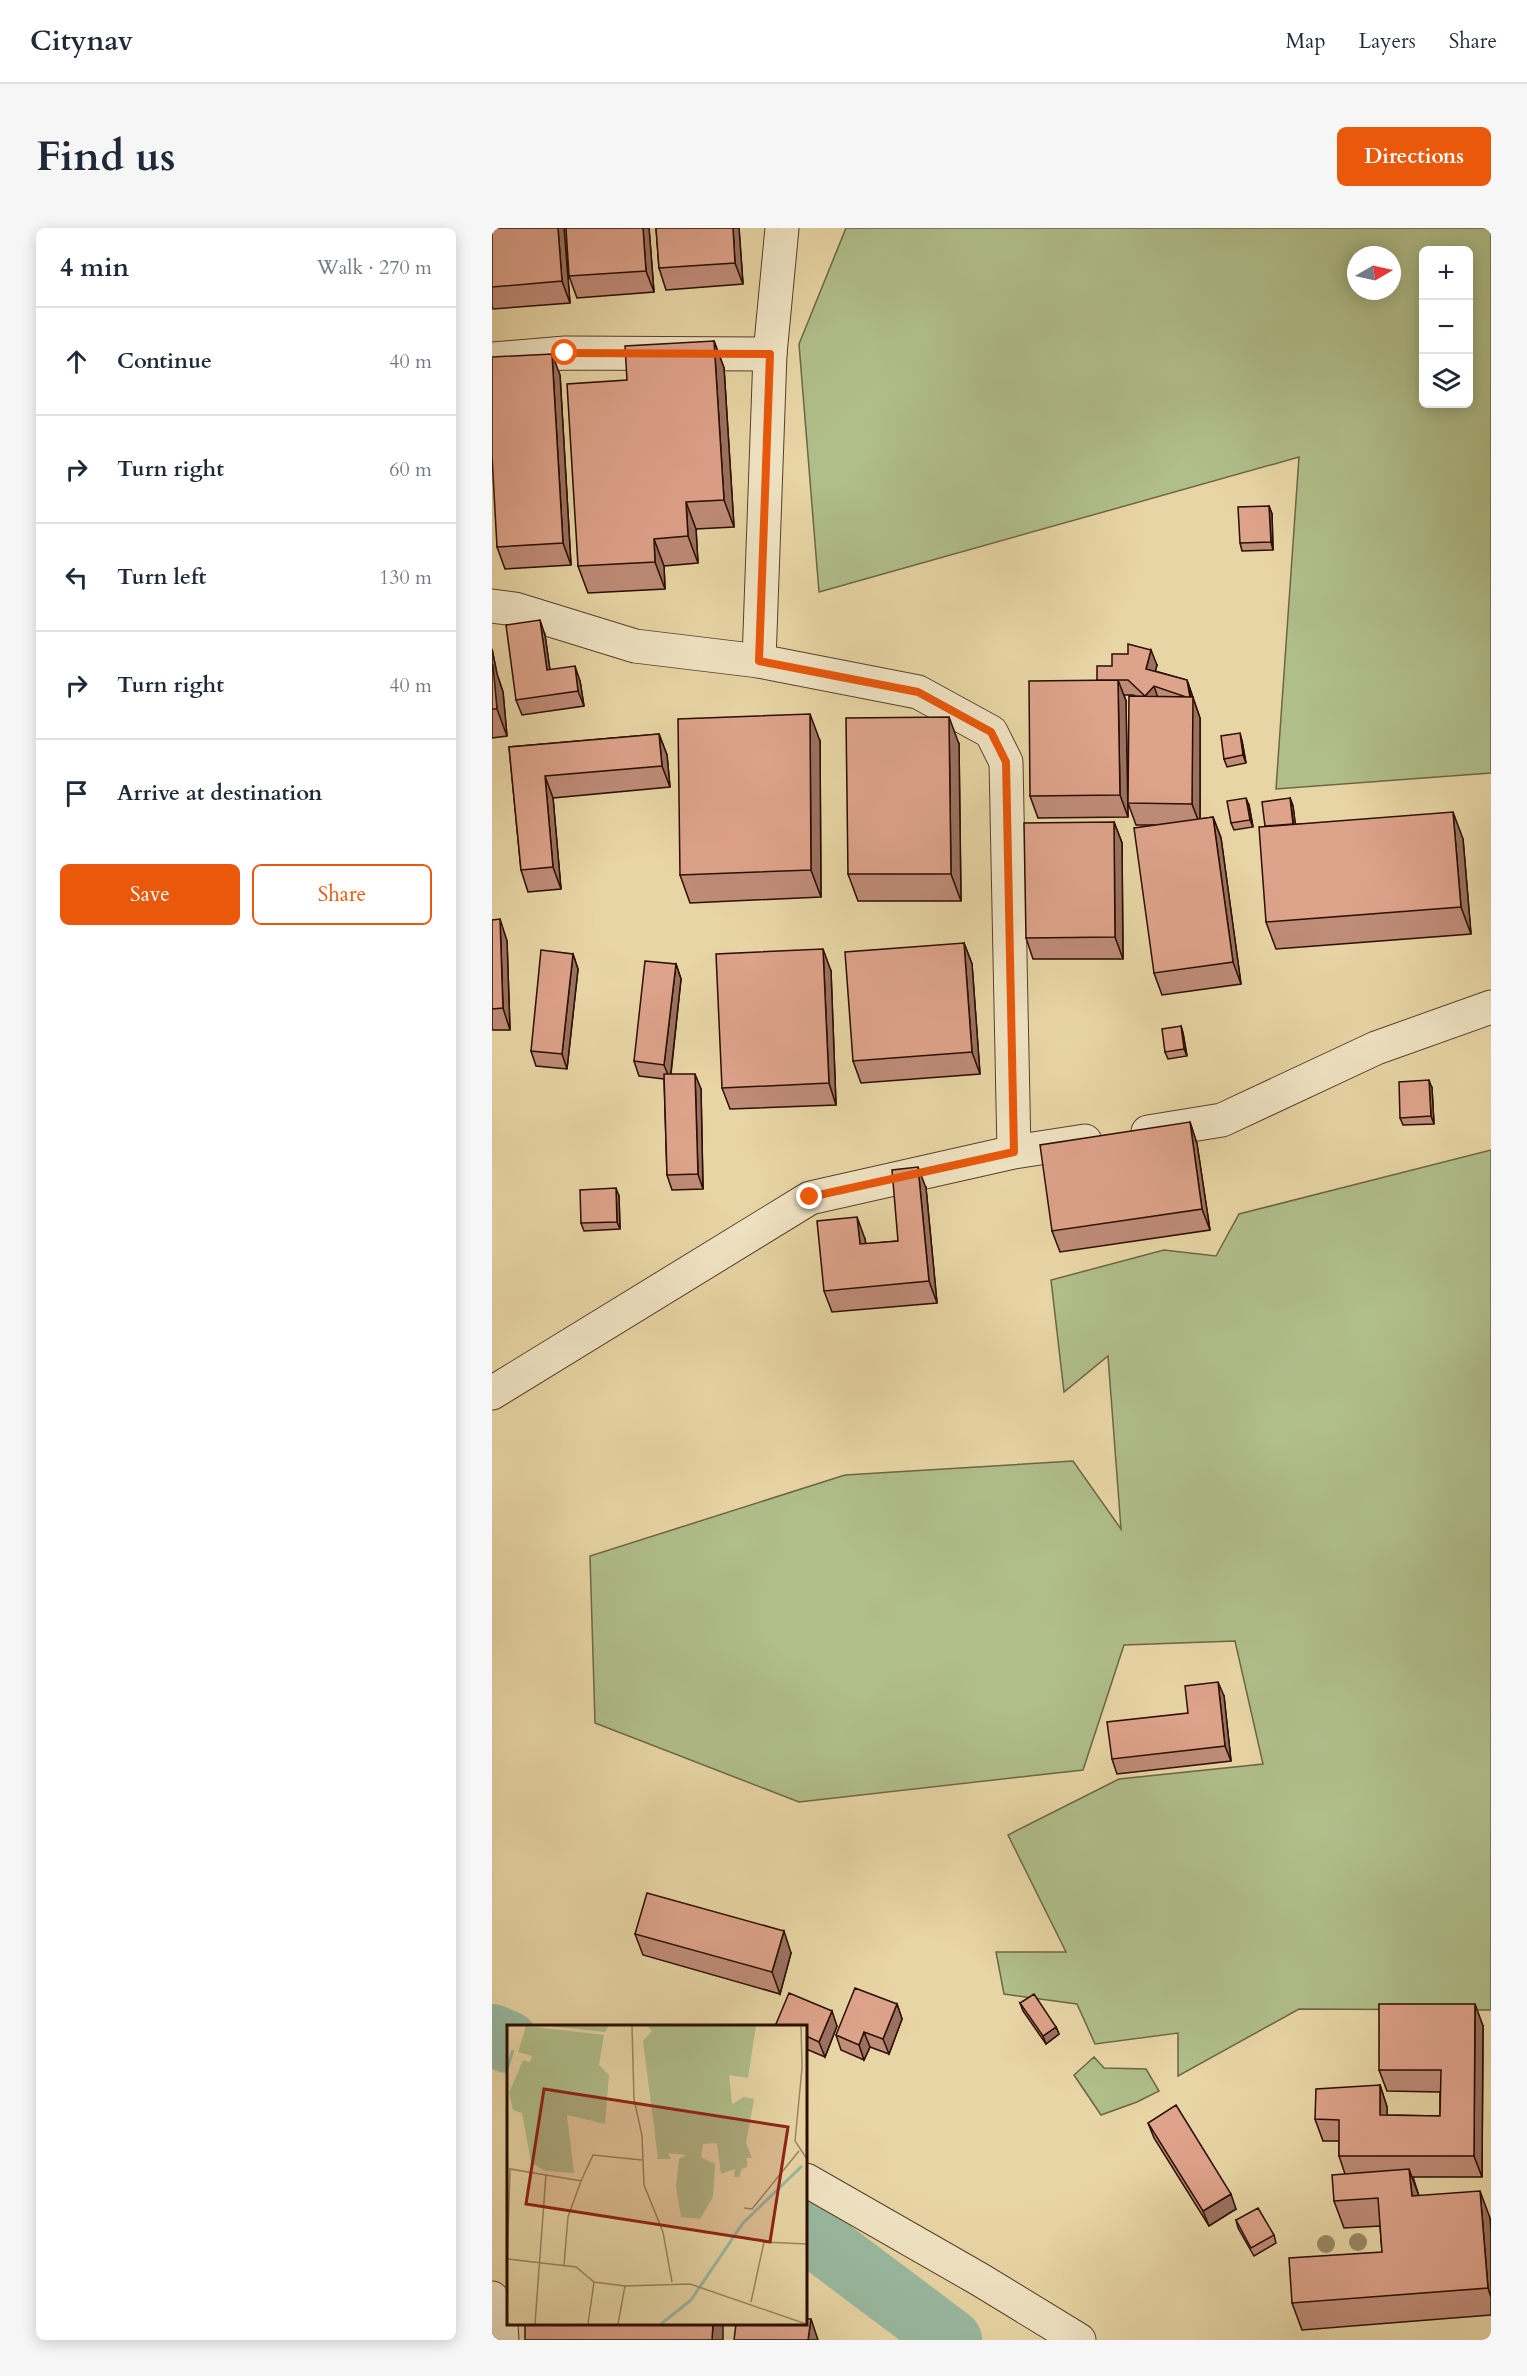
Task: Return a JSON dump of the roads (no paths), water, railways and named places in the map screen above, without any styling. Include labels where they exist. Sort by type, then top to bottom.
[{"type":"street","points":[[759,661],[770,354],[782,228]]},
{"type":"street","points":[[492,360],[565,353],[770,354]]},
{"type":"street","points":[[492,606],[515,609],[634,646],[759,661],[918,692],[991,732],[1006,762],[1014,1152]]},
{"type":"street","points":[[492,1393],[810,1197],[1014,1152],[1222,1120],[1376,1048],[1491,1007]]},
{"type":"street","points":[[807,2181],[979,2279],[1079,2340]]},
{"type":"street","points":[[492,2298],[500,2310],[502,2340]]},
{"type":"waterway","points":[[492,2035],[507,2042]]},
{"type":"waterway","points":[[807,2232],[951,2340]]}]
